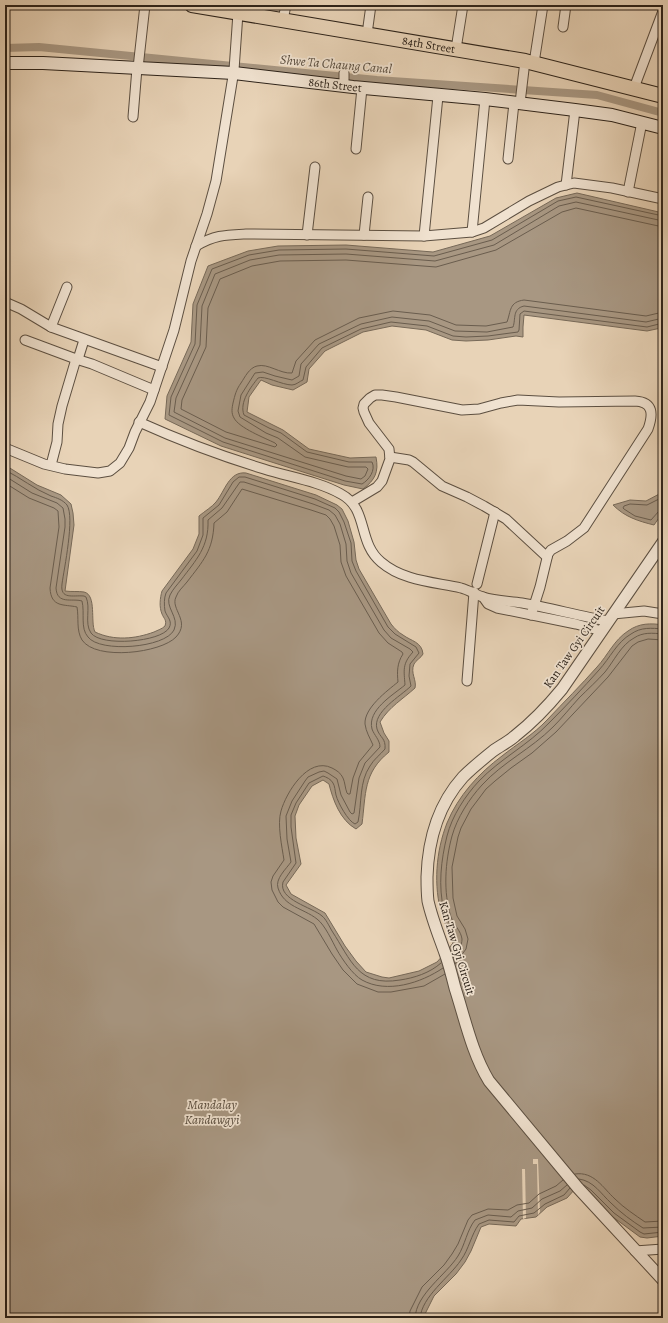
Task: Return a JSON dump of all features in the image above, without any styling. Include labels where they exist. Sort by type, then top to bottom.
[{"type":"main road","name":"84th Street","points":[[192,5],[238,9],[283,20],[530,62],[663,96]]},
{"type":"main road","name":"86th Street","points":[[5,63],[138,66],[344,78],[362,88],[485,100],[519,97],[575,110],[612,115],[663,128]]},
{"type":"street","points":[[133,117],[145,5]]},
{"type":"street","points":[[283,20],[286,5]]},
{"type":"street","points":[[367,34],[371,5]]},
{"type":"street","points":[[456,49],[463,5]]},
{"type":"street","points":[[508,159],[519,97],[530,62],[543,5]]},
{"type":"street","points":[[563,27],[566,5]]},
{"type":"street","points":[[5,448],[51,465],[82,472],[98,473],[110,471],[120,463],[129,448],[139,422],[150,402],[162,367],[178,315],[191,261],[216,181],[234,71],[238,9]]},
{"type":"street","points":[[634,88],[663,11]]},
{"type":"street","points":[[356,149],[362,88]]},
{"type":"street","points":[[424,236],[438,96]]},
{"type":"street","points":[[472,232],[485,100]]},
{"type":"street","points":[[566,185],[575,110]]},
{"type":"street","points":[[628,192],[642,122]]},
{"type":"street","points":[[307,235],[315,167]]},
{"type":"street","points":[[196,246],[210,238],[246,234],[424,236],[472,232],[484,228],[529,201],[558,187],[574,183],[663,199]]},
{"type":"street","points":[[364,235],[368,197]]},
{"type":"street","points":[[51,327],[66,288]]},
{"type":"street","points":[[5,302],[21,309],[51,327],[162,367]]},
{"type":"street","points":[[25,340],[92,364],[154,390]]},
{"type":"street","points":[[51,465],[57,442],[58,424],[62,406],[76,359],[79,356],[84,340]]},
{"type":"street","points":[[352,502],[377,488],[382,481],[390,457],[389,449],[369,423],[363,408],[364,404],[370,398],[375,396],[382,395],[396,397],[462,410],[479,409],[518,400],[559,402],[640,401],[647,405],[651,411],[648,428],[584,528],[567,542],[551,550],[547,557],[540,587],[531,615]]},
{"type":"street","points":[[139,422],[175,438],[263,469],[335,490],[349,498],[352,502],[361,519],[371,551],[384,564],[404,575],[462,589],[476,588]]},
{"type":"street","points":[[390,457],[413,462],[442,486],[467,497],[506,519],[547,557]]},
{"type":"street","points":[[467,681],[476,588],[495,512]]},
{"type":"street","name":"Kan Taw Gyi Circuit","points":[[663,542],[562,689],[545,710],[514,737],[476,765],[452,792],[437,820],[432,833],[429,851],[427,887],[428,900],[433,919],[470,1037],[482,1069],[489,1081],[574,1182],[635,1251],[663,1280]]},
{"type":"street","points":[[476,588],[488,604],[497,608],[576,624],[608,622],[644,611],[663,614]]},
{"type":"street","points":[[483,597],[608,622]]},
{"type":"street","points":[[635,1251],[663,1249]]},
{"type":"water","points":[[577,193],[663,213],[663,325],[661,328],[647,331],[524,315],[523,337],[516,336],[466,341],[452,340],[426,330],[392,326],[363,332],[325,351],[309,369],[307,382],[293,390],[272,385],[261,380],[249,397],[247,412],[283,430],[309,449],[350,458],[376,457],[377,467],[375,475],[371,482],[363,489],[344,485],[221,446],[165,419],[167,396],[191,342],[193,304],[208,266],[248,251],[278,246],[346,245],[433,252],[490,236],[556,198]]},
{"type":"water","name":"Mandalay Kandawgyi","points":[[5,465],[37,485],[61,495],[71,504],[74,525],[65,591],[84,592],[88,594],[92,603],[95,632],[117,638],[139,636],[154,632],[165,626],[166,624],[160,605],[162,591],[193,549],[199,534],[199,516],[216,502],[231,478],[235,475],[246,473],[316,495],[342,509],[348,521],[354,542],[356,560],[359,569],[391,624],[400,633],[416,642],[421,647],[423,654],[413,667],[415,688],[392,708],[380,722],[389,741],[389,752],[374,768],[370,776],[365,794],[362,824],[356,829],[341,815],[335,803],[329,784],[323,780],[312,786],[299,805],[295,816],[296,838],[301,864],[286,885],[291,894],[325,913],[345,946],[366,972],[382,977],[389,978],[419,971],[437,962],[453,943],[452,936],[443,919],[439,904],[437,892],[437,869],[443,834],[452,813],[463,794],[493,763],[542,725],[597,667],[623,635],[632,628],[641,625],[663,625],[663,1236],[647,1238],[640,1237],[575,1189],[567,1198],[547,1207],[536,1217],[521,1219],[516,1226],[489,1224],[481,1227],[465,1262],[456,1274],[434,1296],[423,1318],[5,1318]]},
{"type":"water","points":[[663,492],[663,512],[654,525],[632,518],[622,513],[613,505],[630,500],[646,501]]},
{"type":"pier","points":[[533,1159],[538,1159],[540,1212],[538,1215],[537,1164],[533,1164]]},
{"type":"pier","points":[[522,1169],[525,1169],[526,1218],[523,1219]]},
{"type":"waterway","name":"Shwe Ta Chaung Canal","points":[[5,48],[39,47],[377,80],[597,95],[663,113]]}]
